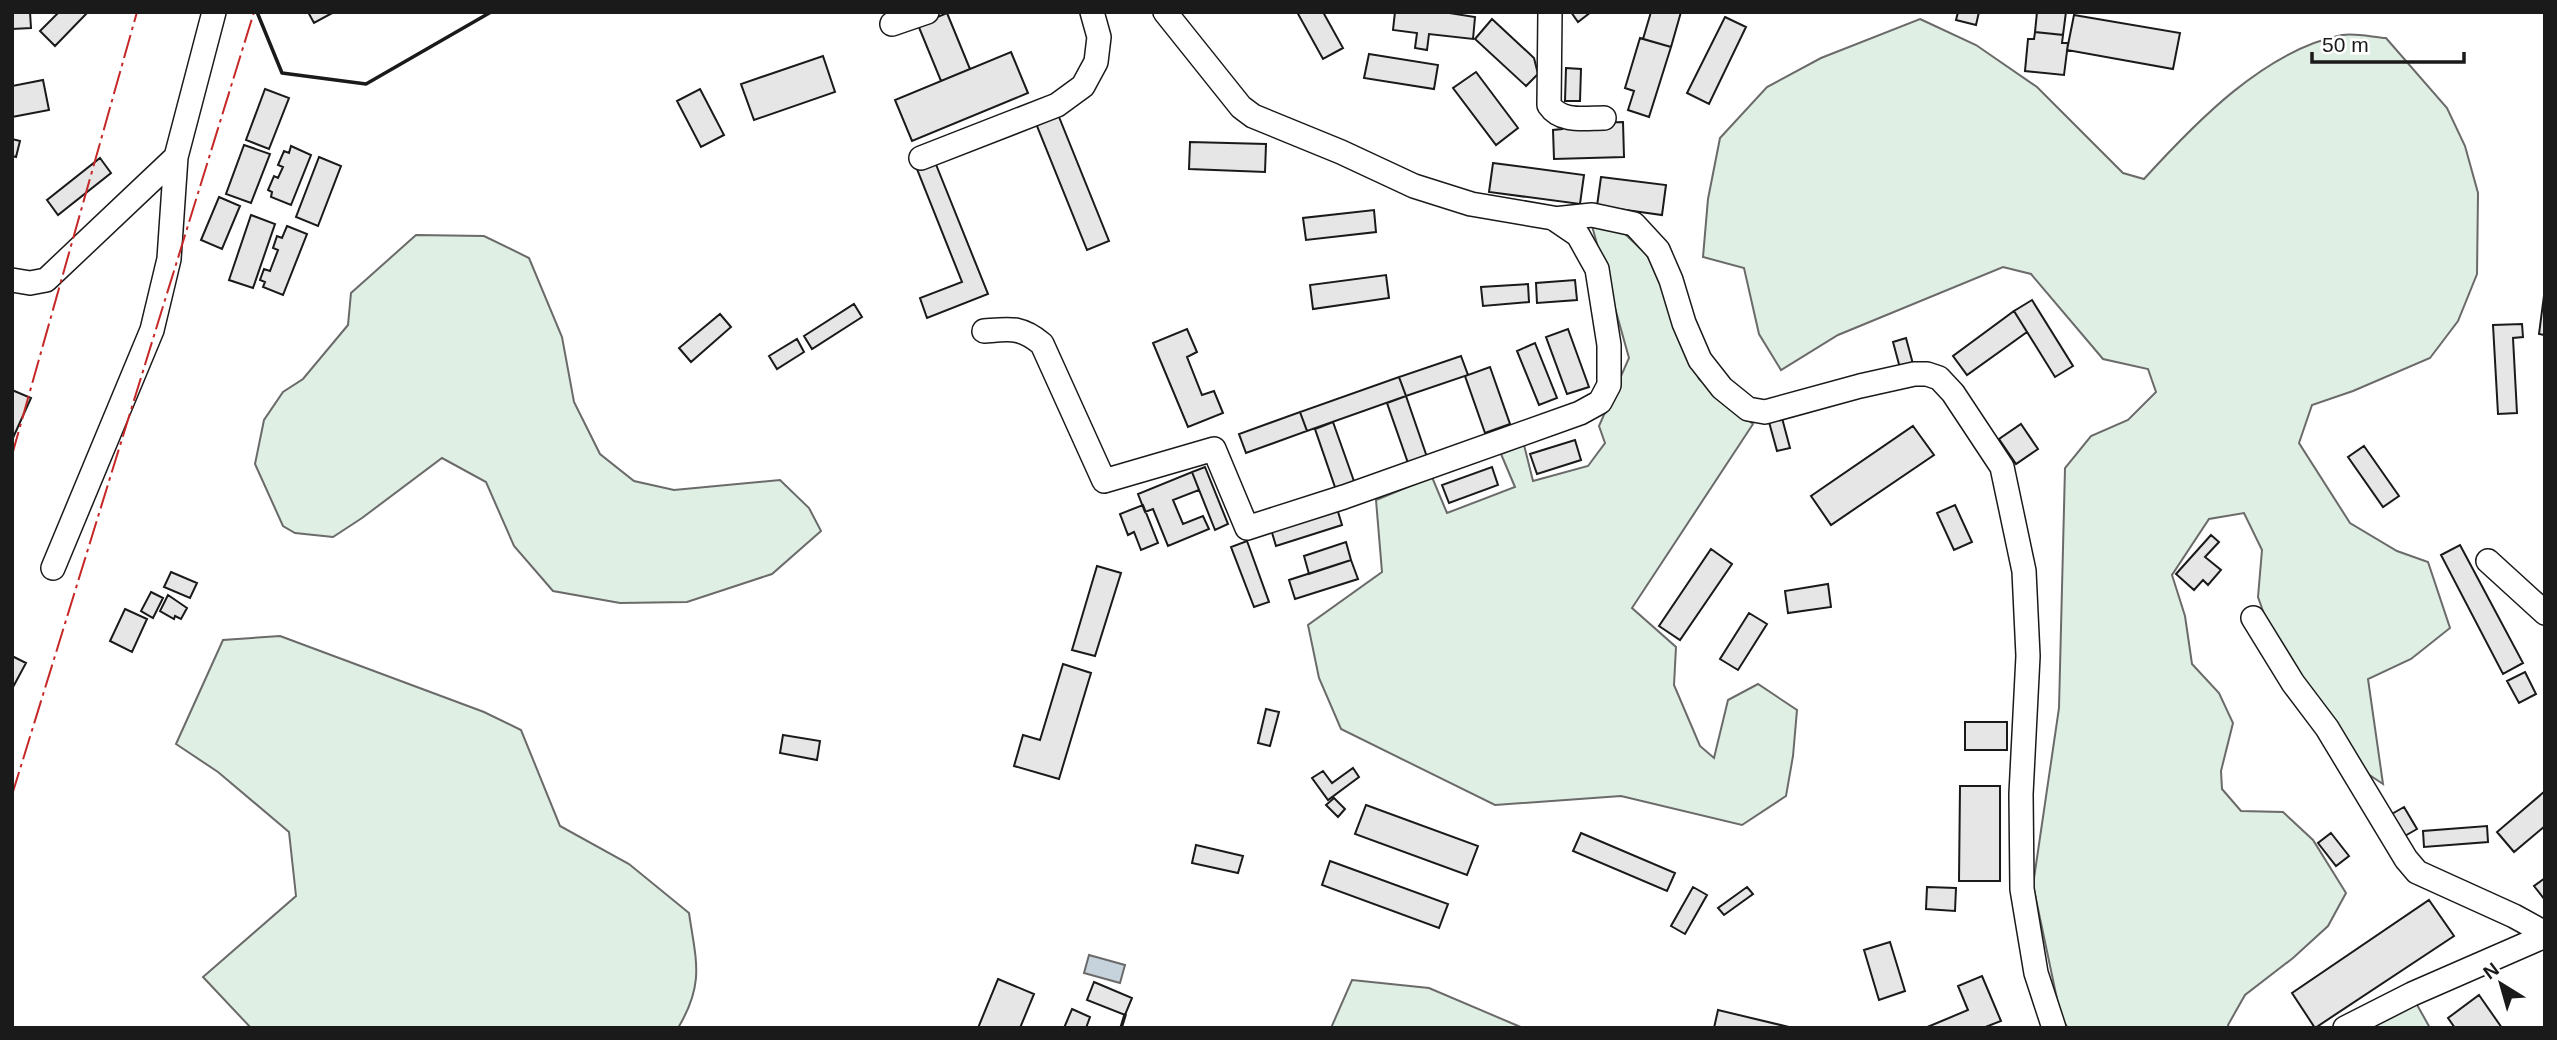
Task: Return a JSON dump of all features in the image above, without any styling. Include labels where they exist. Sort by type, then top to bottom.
[{"type":"street","points":[[53,568],[152,330],[169,259],[176,157],[214,12]]},
{"type":"street","points":[[892,24],[927,12]]},
{"type":"street","points":[[921,158],[1057,105],[1083,86],[1096,62],[1099,37],[1092,12]]},
{"type":"street","points":[[1165,12],[1241,107],[1253,116],[1342,152],[1414,186],[1471,204],[1554,219],[1592,215],[1634,224],[1658,250],[1700,360],[1722,388],[1748,409],[1765,412],[1914,374],[1939,378],[1953,393],[2002,467],[2024,571],[2028,644],[2021,794],[2022,889],[2036,973],[2054,1028]]},
{"type":"street","points":[[1550,12],[1549,105],[1554,112],[1572,119],[1604,118]]},
{"type":"street","points":[[12,280],[30,283],[46,280],[176,157]]},
{"type":"street","points":[[984,331],[1014,329],[1029,333],[1042,344],[1104,481],[1214,449],[1247,528],[1567,418],[1600,402],[1609,385],[1609,345],[1597,269],[1578,235],[1554,219]]},
{"type":"street","points":[[2488,561],[2545,613]]},
{"type":"street","points":[[2253,618],[2293,682],[2327,729],[2406,859],[2417,872],[2514,916],[2545,935]]},
{"type":"street","points":[[2344,1028],[2412,994],[2545,935]]},
{"type":"green space","points":[[1920,19],[1976,45],[2037,87],[2123,173],[2144,179],[2209,113],[2259,72],[2313,43],[2342,35],[2386,38],[2447,108],[2465,146],[2478,193],[2477,274],[2458,321],[2430,358],[2353,391],[2312,405],[2299,443],[2350,523],[2397,551],[2428,562],[2450,628],[2411,659],[2368,679],[2383,784],[2362,770],[2274,642],[2258,597],[2262,550],[2244,513],[2209,519],[2172,575],[2185,616],[2192,664],[2219,693],[2233,723],[2221,771],[2222,789],[2241,811],[2283,812],[2313,840],[2346,893],[2328,926],[2293,958],[2245,995],[2228,1025],[2229,1028],[2068,1028],[2061,1018],[2033,885],[2059,708],[2065,468],[2091,436],[2128,420],[2156,392],[2148,369],[2103,359],[2031,274],[2003,267],[1838,335],[1781,370],[1759,334],[1744,268],[1703,257],[1708,199],[1720,138],[1767,87],[1821,58]]},
{"type":"green space","points":[[1592,226],[1622,231],[1646,254],[1663,282],[1675,321],[1699,379],[1753,424],[1632,608],[1676,647],[1674,685],[1700,746],[1714,758],[1728,700],[1758,684],[1797,710],[1786,796],[1742,825],[1621,796],[1495,805],[1341,729],[1319,678],[1308,625],[1382,572],[1376,500],[1432,477],[1447,513],[1515,487],[1501,454],[1524,445],[1533,481],[1588,466],[1605,443],[1599,426],[1629,358]]},
{"type":"green space","points":[[416,235],[484,236],[529,258],[562,337],[574,402],[600,454],[634,481],[674,490],[780,480],[809,508],[821,531],[772,574],[687,602],[620,603],[553,591],[514,546],[486,482],[442,458],[333,537],[295,533],[283,526],[255,464],[264,420],[283,392],[303,379],[348,325],[351,293]]},
{"type":"green space","points":[[280,636],[484,712],[521,730],[560,826],[629,864],[689,913],[696,959],[695,984],[687,1012],[678,1028],[251,1028],[203,977],[296,896],[289,832],[218,772],[176,744],[223,640]]},
{"type":"green space","points":[[1352,980],[1429,988],[1523,1028],[1331,1028]]},
{"type":"green space","points":[[2416,1003],[2430,1028],[2367,1028]]},
{"type":"shaded area","points":[[1089,955],[1125,965],[1120,983],[1084,973]]},
{"type":"building","points":[[12,12],[30,12],[31,28],[12,29]]},
{"type":"building","points":[[59,12],[88,12],[55,46],[40,31]]},
{"type":"building","points":[[308,12],[334,12],[314,23]]},
{"type":"building","points":[[1297,12],[1323,12],[1343,48],[1323,59]]},
{"type":"building","points":[[1395,12],[1443,12],[1475,17],[1473,39],[1429,34],[1427,50],[1415,48],[1417,33],[1393,30]]},
{"type":"building","points":[[1571,12],[1591,12],[1578,22]]},
{"type":"building","points":[[1651,12],[1681,12],[1671,47],[1643,39]]},
{"type":"building","points":[[1958,12],[1979,12],[1976,25],[1956,20]]},
{"type":"building","points":[[2037,12],[2066,12],[2063,35],[2035,32]]},
{"type":"building","points":[[947,13],[970,69],[941,81],[918,25]]},
{"type":"building","points":[[2074,15],[2180,33],[2173,69],[2067,50]]},
{"type":"building","points":[[1725,17],[1746,27],[1709,104],[1687,93]]},
{"type":"building","points":[[1492,19],[1534,58],[1538,74],[1526,86],[1475,39]]},
{"type":"building","points":[[2035,32],[2063,35],[2062,43],[2068,43],[2064,75],[2025,71],[2028,39],[2034,39]]},
{"type":"building","points":[[1640,38],[1671,47],[1649,117],[1628,110],[1634,91],[1625,88]]},
{"type":"building","points":[[1011,52],[1028,93],[912,141],[895,100]]},
{"type":"building","points":[[1369,54],[1438,65],[1434,89],[1364,78]]},
{"type":"building","points":[[823,56],[835,92],[754,120],[741,84]]},
{"type":"building","points":[[1566,68],[1581,69],[1580,101],[1565,101]]},
{"type":"building","points":[[1476,72],[1518,128],[1496,145],[1453,88]]},
{"type":"building","points":[[43,80],[49,110],[12,117],[12,86]]},
{"type":"building","points":[[265,89],[289,98],[269,149],[246,140]]},
{"type":"building","points":[[700,89],[724,135],[701,147],[677,101]]},
{"type":"building","points":[[1057,112],[1109,241],[1087,250],[1035,121]]},
{"type":"building","points":[[1623,122],[1624,157],[1554,159],[1553,130],[1562,129],[1562,124]]},
{"type":"building","points":[[12,139],[20,141],[16,157],[12,156]]},
{"type":"building","points":[[1190,142],[1266,144],[1265,172],[1189,169]]},
{"type":"building","points":[[244,145],[270,154],[251,203],[226,194]]},
{"type":"building","points":[[291,146],[311,155],[291,205],[271,197],[272,192],[268,190],[274,176],[278,178],[283,167],[278,165],[284,151],[289,153]]},
{"type":"building","points":[[319,157],[341,166],[318,226],[296,217]]},
{"type":"building","points":[[100,158],[111,173],[58,215],[47,200]]},
{"type":"building","points":[[935,162],[988,294],[927,318],[920,298],[962,282],[917,169]]},
{"type":"building","points":[[1493,163],[1584,175],[1580,204],[1489,192]]},
{"type":"building","points":[[1601,177],[1666,185],[1662,215],[1597,206]]},
{"type":"building","points":[[219,197],[240,206],[222,249],[201,240]]},
{"type":"building","points":[[1374,210],[1376,232],[1306,240],[1303,218]]},
{"type":"building","points":[[251,215],[275,224],[253,288],[229,280]]},
{"type":"building","points":[[287,226],[307,234],[283,295],[263,287],[265,282],[260,280],[264,269],[270,271],[278,250],[273,248],[277,236],[282,238]]},
{"type":"building","points":[[1386,275],[1389,298],[1313,309],[1310,285]]},
{"type":"building","points":[[1575,280],[1577,300],[1537,303],[1536,283]]},
{"type":"building","points":[[1528,284],[1529,302],[1483,306],[1481,287]]},
{"type":"building","points":[[2545,288],[2545,335],[2539,334]]},
{"type":"building","points":[[2032,300],[2073,366],[2055,377],[2014,311]]},
{"type":"building","points":[[854,304],[862,317],[812,349],[804,336]]},
{"type":"building","points":[[2014,311],[2027,332],[1967,375],[1953,356]]},
{"type":"building","points":[[720,314],[731,327],[691,362],[679,348]]},
{"type":"building","points":[[2522,324],[2523,337],[2513,338],[2517,413],[2498,414],[2493,325]]},
{"type":"building","points":[[1187,329],[1197,352],[1187,357],[1202,395],[1214,391],[1223,413],[1188,427],[1153,343]]},
{"type":"building","points":[[1568,329],[1589,387],[1567,394],[1546,337]]},
{"type":"building","points":[[1906,338],[1913,364],[1900,368],[1893,342]]},
{"type":"building","points":[[797,339],[804,352],[777,369],[769,356]]},
{"type":"building","points":[[1535,343],[1557,398],[1539,405],[1517,351]]},
{"type":"building","points":[[1461,356],[1468,375],[1406,396],[1399,377]]},
{"type":"building","points":[[1490,367],[1510,424],[1485,433],[1465,376]]},
{"type":"building","points":[[1399,377],[1406,396],[1307,431],[1300,412]]},
{"type":"building","points":[[12,390],[31,398],[12,440]]},
{"type":"building","points":[[1406,396],[1427,457],[1408,463],[1387,403]]},
{"type":"building","points":[[1300,412],[1307,431],[1246,453],[1239,434]]},
{"type":"building","points":[[1782,418],[1790,448],[1777,451],[1769,422]]},
{"type":"building","points":[[1333,422],[1355,484],[1336,490],[1315,429]]},
{"type":"building","points":[[2021,424],[2038,449],[2016,464],[1999,439]]},
{"type":"building","points":[[1913,426],[1934,455],[1831,525],[1811,496]]},
{"type":"building","points":[[1575,440],[1581,460],[1537,474],[1530,454]]},
{"type":"building","points":[[2364,446],[2399,496],[2383,507],[2348,457]]},
{"type":"building","points":[[1205,467],[1228,524],[1215,530],[1192,472]]},
{"type":"building","points":[[1492,467],[1498,485],[1449,503],[1442,485]]},
{"type":"building","points":[[1192,472],[1199,490],[1173,500],[1183,524],[1203,516],[1209,529],[1168,546],[1153,509],[1145,512],[1138,494]]},
{"type":"building","points":[[1143,505],[1158,543],[1141,550],[1134,532],[1128,535],[1120,514]]},
{"type":"building","points":[[1336,505],[1342,525],[1276,546],[1270,526]]},
{"type":"building","points":[[1955,505],[1972,542],[1954,550],[1937,513]]},
{"type":"building","points":[[2211,535],[2219,542],[2205,557],[2221,570],[2208,585],[2203,580],[2194,590],[2176,574]]},
{"type":"building","points":[[1247,541],[1269,602],[1254,607],[1231,547]]},
{"type":"building","points":[[1346,542],[1351,560],[1309,574],[1304,556]]},
{"type":"building","points":[[2460,545],[2523,663],[2503,674],[2441,555]]},
{"type":"building","points":[[1711,549],[1732,564],[1680,640],[1659,626]]},
{"type":"building","points":[[1351,560],[1358,579],[1295,599],[1289,580]]},
{"type":"building","points":[[1097,566],[1121,573],[1095,656],[1072,650]]},
{"type":"building","points":[[171,572],[197,583],[190,598],[164,587]]},
{"type":"building","points":[[1828,584],[1831,607],[1788,613],[1785,591]]},
{"type":"building","points":[[151,592],[163,598],[153,618],[141,611]]},
{"type":"building","points":[[168,595],[187,608],[181,619],[175,616],[174,619],[160,611]]},
{"type":"building","points":[[125,609],[147,619],[132,652],[110,641]]},
{"type":"building","points":[[1749,613],[1767,624],[1738,670],[1720,659]]},
{"type":"building","points":[[12,656],[26,663],[12,689]]},
{"type":"building","points":[[1063,664],[1091,673],[1059,779],[1014,766],[1023,735],[1040,740]]},
{"type":"building","points":[[2525,672],[2536,694],[2519,703],[2507,681]]},
{"type":"building","points":[[1266,709],[1279,712],[1270,746],[1258,743]]},
{"type":"building","points":[[1965,722],[2007,722],[2007,750],[1965,750]]},
{"type":"building","points":[[783,735],[820,741],[817,760],[780,753]]},
{"type":"building","points":[[1353,768],[1359,777],[1328,800],[1312,778],[1323,771],[1332,783]]},
{"type":"building","points":[[1960,786],[2000,786],[2000,881],[1959,881]]},
{"type":"building","points":[[2545,791],[2545,826],[2514,852],[2497,832]]},
{"type":"building","points":[[1334,798],[1345,809],[1338,817],[1326,805]]},
{"type":"building","points":[[1366,805],[1478,846],[1467,875],[1355,834]]},
{"type":"building","points":[[2404,807],[2417,829],[2403,837],[2390,815]]},
{"type":"building","points":[[2487,826],[2488,842],[2424,847],[2423,831]]},
{"type":"building","points":[[1581,833],[1675,873],[1667,891],[1573,851]]},
{"type":"building","points":[[2331,833],[2349,856],[2336,866],[2318,843]]},
{"type":"building","points":[[1196,845],[1243,856],[1238,873],[1192,863]]},
{"type":"building","points":[[1330,861],[1448,904],[1439,928],[1322,885]]},
{"type":"building","points":[[2545,878],[2545,900],[2534,886]]},
{"type":"building","points":[[1693,887],[1707,895],[1685,934],[1671,926]]},
{"type":"building","points":[[1747,887],[1753,894],[1724,915],[1718,908]]},
{"type":"building","points":[[1927,887],[1956,888],[1955,911],[1926,909]]},
{"type":"building","points":[[2429,900],[2454,936],[2315,1028],[2292,993]]},
{"type":"building","points":[[1890,942],[1905,991],[1879,1000],[1864,950]]},
{"type":"building","points":[[1982,976],[2001,1021],[1983,1028],[1925,1028],[1968,1010],[1958,986]]},
{"type":"building","points":[[998,979],[1034,994],[1020,1028],[978,1028]]},
{"type":"building","points":[[1094,982],[1132,998],[1125,1015],[1087,1000]]},
{"type":"building","points":[[2479,995],[2502,1028],[2455,1028],[2448,1018]]},
{"type":"building","points":[[1072,1009],[1090,1017],[1086,1028],[1064,1028]]},
{"type":"building","points":[[1718,1010],[1793,1028],[1714,1028]]},
{"type":"wall","points":[[257,12],[282,73],[366,84],[491,12]]},
{"type":"wall","points":[[1121,1028],[1125,1015]]},
{"type":"power","points":[[12,455],[137,12]]},
{"type":"power","points":[[12,795],[254,12]]}]
